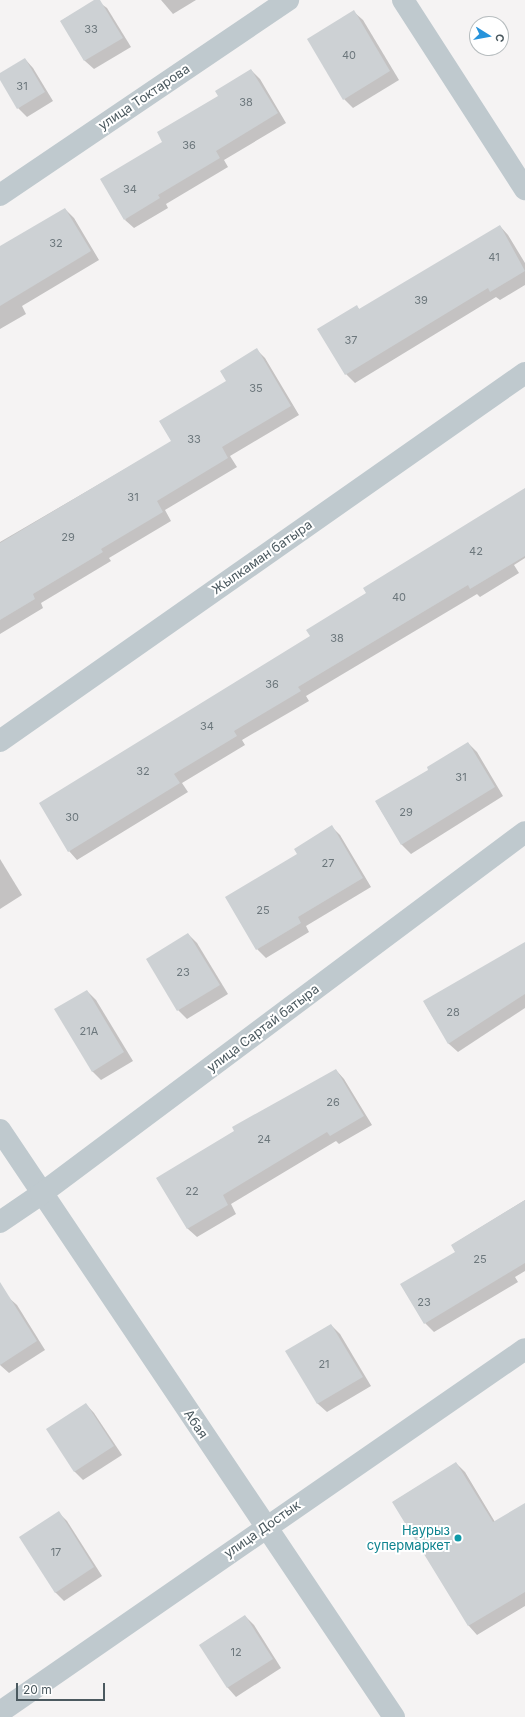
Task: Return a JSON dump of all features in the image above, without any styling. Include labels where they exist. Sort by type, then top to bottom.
[{"type":"street","name":"улица Токтарова","points":[[0,194],[288,0]]},
{"type":"street","points":[[403,0],[525,189]]},
{"type":"street","name":"Жылкаман батыра","points":[[0,741],[525,373]]},
{"type":"street","name":"улица Сартай батыра","points":[[0,1222],[41,1194],[525,832]]},
{"type":"street","name":"Абая","points":[[0,1130],[41,1194],[394,1717]]},
{"type":"street","name":"улица Достык","points":[[0,1712],[265,1527],[525,1349]]},
{"type":"building","points":[[94,0],[100,0],[123,38],[84,61],[60,21]]},
{"type":"building","points":[[354,10],[390,71],[343,100],[307,39]]},
{"type":"building","points":[[25,58],[45,92],[17,109],[0,80],[0,73]]},
{"type":"building","points":[[251,69],[278,113],[216,151],[220,158],[158,195],[160,198],[124,220],[100,179],[162,142],[157,132],[218,96],[215,91]]},
{"type":"building","points":[[65,208],[91,251],[0,306],[0,246]]},
{"type":"building","points":[[500,225],[525,271],[490,292],[488,288],[345,375],[317,329],[357,305],[359,309]]},
{"type":"building","points":[[257,348],[291,406],[222,447],[228,458],[157,501],[163,512],[101,549],[103,552],[33,594],[35,599],[0,620],[0,543],[171,441],[159,421],[226,381],[220,371]]},
{"type":"building","points":[[525,488],[525,556],[470,589],[468,585],[298,687],[301,691],[234,731],[237,736],[174,774],[180,783],[68,852],[39,803],[310,636],[306,630],[366,593],[363,588]]},
{"type":"building","points":[[468,742],[495,787],[401,845],[375,801],[428,770],[427,767]]},
{"type":"building","points":[[332,825],[363,878],[298,917],[301,923],[256,950],[225,897],[297,854],[294,849]]},
{"type":"building","points":[[188,933],[220,985],[177,1011],[146,959]]},
{"type":"building","points":[[525,942],[525,994],[448,1044],[423,1001]]},
{"type":"building","points":[[87,990],[124,1052],[92,1072],[54,1009]]},
{"type":"building","points":[[336,1069],[364,1116],[330,1136],[327,1132],[223,1195],[228,1205],[187,1229],[156,1178],[234,1131],[232,1127]]},
{"type":"building","points":[[525,1200],[525,1263],[424,1324],[400,1284],[455,1252],[451,1245]]},
{"type":"building","points":[[0,1282],[37,1341],[0,1365]]},
{"type":"building","points":[[331,1324],[363,1377],[317,1404],[285,1351]]},
{"type":"building","points":[[86,1403],[114,1446],[74,1472],[46,1429]]},
{"type":"building","name":"Наурыз супермаркет","points":[[456,1462],[493,1522],[525,1503],[525,1592],[468,1626],[392,1502]]},
{"type":"building","points":[[59,1511],[94,1567],[55,1593],[19,1537]]},
{"type":"building","points":[[245,1615],[273,1659],[227,1688],[199,1645]]},
{"type":"place","name":"Наурыз супермаркет","points":[[458,1538]]}]
